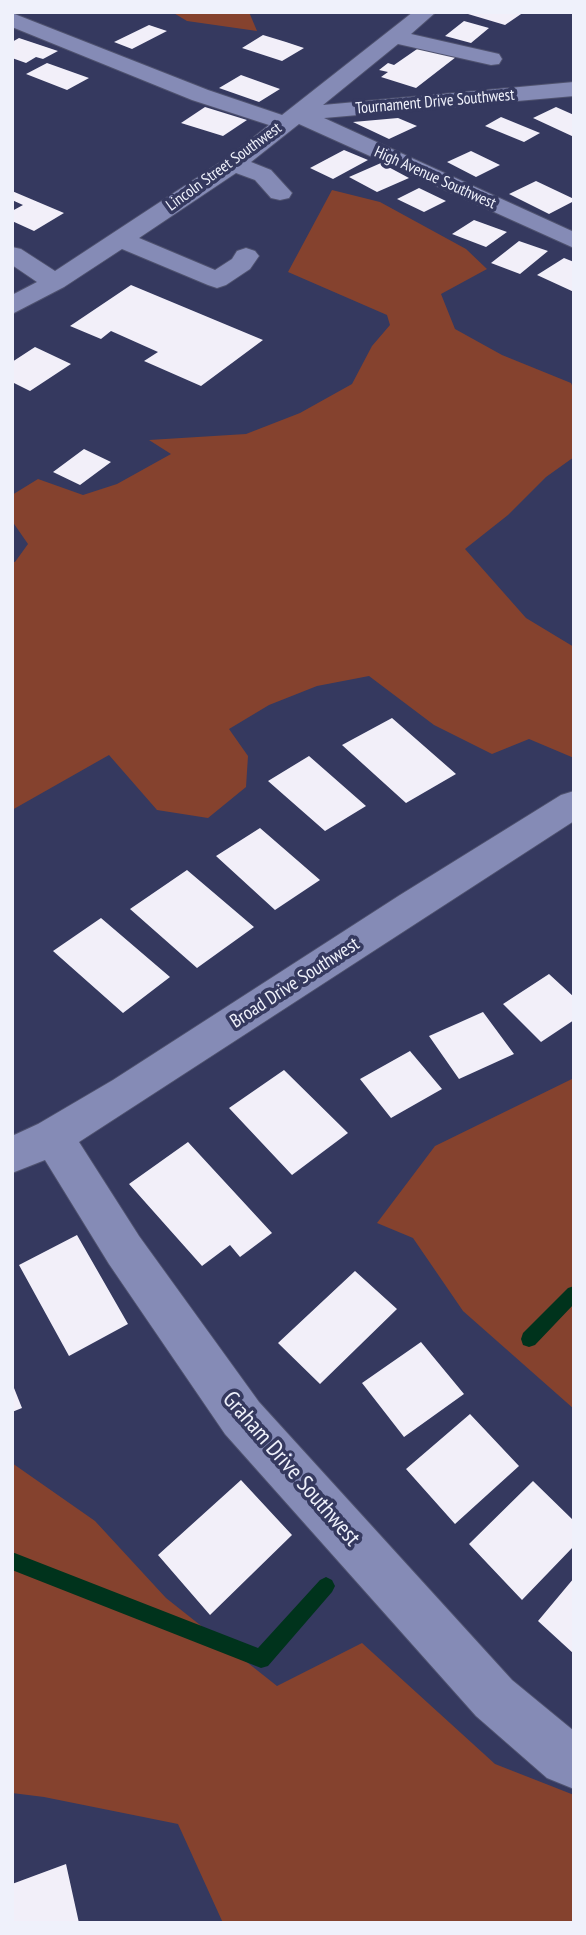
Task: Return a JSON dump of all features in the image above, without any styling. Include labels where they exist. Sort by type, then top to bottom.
[{"type":"street","name":"Lincoln Street Southwest","points":[[12,306],[55,282],[233,164],[426,12]]},
{"type":"street","name":"High Avenue Southwest","points":[[12,19],[200,95],[291,119],[574,241]]},
{"type":"street","points":[[394,37],[491,60]]},
{"type":"street","name":"Tournament Drive Southwest","points":[[291,119],[574,89]]},
{"type":"street","points":[[233,164],[262,175],[280,193]]},
{"type":"street","points":[[120,239],[217,280],[241,264],[246,256]]},
{"type":"street","points":[[12,254],[55,282]]},
{"type":"street","name":"Broad Drive Southwest","points":[[33,1146],[127,1092],[413,905],[574,804]]},
{"type":"street","name":"Graham Drive Southwest","points":[[33,1146],[124,1250],[242,1418],[494,1698],[566,1759],[574,1762]]},
{"type":"shaded area","points":[[172,12],[249,12],[257,31],[187,21]]},
{"type":"shaded area","points":[[332,190],[380,202],[466,249],[487,269],[441,294],[455,329],[502,355],[571,383],[574,390],[574,457],[546,477],[508,515],[465,549],[526,618],[574,647],[574,758],[529,739],[492,754],[434,725],[369,676],[317,686],[269,705],[229,729],[248,756],[246,787],[208,818],[157,810],[109,755],[12,810],[12,562],[15,562],[28,544],[12,521],[12,495],[38,479],[83,495],[117,484],[171,454],[149,440],[246,434],[300,413],[352,384],[372,346],[390,325],[387,315],[288,272]]},
{"type":"shaded area","points":[[574,1078],[574,1409],[463,1311],[413,1238],[377,1223],[435,1146]]},
{"type":"shaded area","points":[[12,1463],[95,1521],[166,1598],[277,1686],[362,1643],[495,1764],[574,1795],[574,1923],[223,1923],[178,1824],[12,1793]]},
{"type":"building","points":[[524,12],[505,25],[468,14]]},
{"type":"building","points":[[464,21],[489,28],[471,43],[445,36]]},
{"type":"building","points":[[149,25],[167,31],[132,49],[114,42]]},
{"type":"building","points":[[263,35],[304,48],[282,61],[242,48]]},
{"type":"building","points":[[19,38],[58,51],[43,59],[36,57],[26,63],[12,58],[12,42]]},
{"type":"building","points":[[420,47],[456,57],[416,88],[381,77],[388,72],[379,70],[388,63],[394,65]]},
{"type":"building","points":[[47,63],[89,78],[67,90],[26,74]]},
{"type":"building","points":[[241,75],[280,89],[259,102],[219,88]]},
{"type":"building","points":[[205,107],[247,120],[223,136],[181,123]]},
{"type":"building","points":[[556,107],[574,115],[574,137],[533,118]]},
{"type":"building","points":[[501,117],[540,133],[524,142],[485,126]]},
{"type":"building","points":[[398,118],[417,126],[389,139],[353,122]]},
{"type":"building","points":[[344,150],[368,160],[333,179],[310,168]]},
{"type":"building","points":[[471,151],[500,165],[476,177],[447,162]]},
{"type":"building","points":[[381,163],[409,178],[377,192],[349,177]]},
{"type":"building","points":[[536,181],[574,201],[549,214],[509,194]]},
{"type":"building","points":[[419,188],[446,201],[424,212],[397,199]]},
{"type":"building","points":[[12,191],[64,213],[34,231],[12,221],[12,211],[23,205],[12,200]]},
{"type":"building","points":[[474,220],[507,232],[486,247],[452,234]]},
{"type":"building","points":[[519,241],[548,251],[520,274],[491,263]]},
{"type":"building","points":[[564,258],[574,262],[574,292],[537,275]]},
{"type":"building","points":[[131,285],[263,340],[201,386],[144,361],[158,352],[111,331],[101,339],[70,326]]},
{"type":"building","points":[[35,347],[71,364],[30,391],[12,382],[12,362]]},
{"type":"building","points":[[84,449],[111,462],[80,485],[53,472]]},
{"type":"building","points":[[392,718],[456,774],[406,803],[342,745]]},
{"type":"building","points":[[309,756],[366,806],[325,831],[268,781]]},
{"type":"building","points":[[260,828],[320,880],[275,910],[216,856]]},
{"type":"building","points":[[187,870],[254,927],[197,968],[130,909]]},
{"type":"building","points":[[101,918],[170,977],[123,1013],[53,951]]},
{"type":"building","points":[[549,974],[574,997],[574,1020],[541,1042],[503,1004]]},
{"type":"building","points":[[483,1012],[514,1054],[459,1079],[429,1036]]},
{"type":"building","points":[[410,1051],[442,1089],[391,1118],[360,1079]]},
{"type":"building","points":[[284,1070],[348,1133],[292,1175],[229,1108]]},
{"type":"building","points":[[188,1142],[272,1233],[240,1257],[230,1245],[202,1266],[129,1184]]},
{"type":"building","points":[[77,1235],[128,1324],[69,1356],[19,1265]]},
{"type":"building","points":[[355,1271],[397,1309],[320,1384],[278,1343]]},
{"type":"building","points":[[421,1342],[464,1394],[404,1437],[362,1383]]},
{"type":"building","points":[[12,1383],[22,1408],[12,1412]]},
{"type":"building","points":[[470,1414],[519,1466],[455,1524],[406,1469]]},
{"type":"building","points":[[241,1480],[292,1535],[210,1615],[158,1555]]},
{"type":"building","points":[[533,1481],[574,1521],[574,1546],[522,1600],[469,1544]]},
{"type":"building","points":[[574,1578],[574,1654],[538,1621]]},
{"type":"building","points":[[66,1864],[79,1923],[12,1923],[12,1884]]},
{"type":"waterway","points":[[529,1339],[574,1293]]},
{"type":"waterway","points":[[12,1561],[261,1659],[326,1586]]}]
